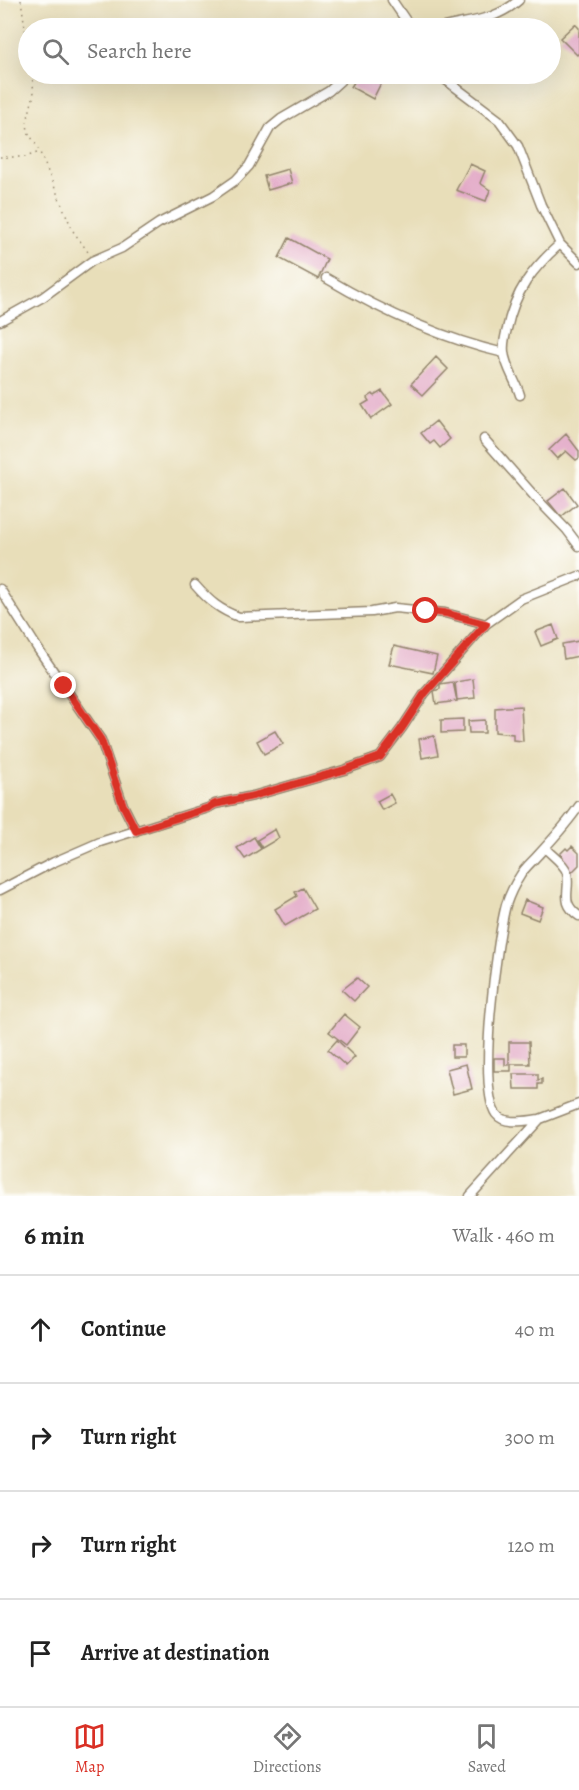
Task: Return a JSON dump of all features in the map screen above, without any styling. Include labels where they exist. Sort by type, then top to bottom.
[{"type":"street","points":[[393,0],[405,18]]},
{"type":"street","points":[[490,18],[510,8],[519,0]]},
{"type":"street","points":[[0,321],[43,297],[95,259],[122,248],[159,223],[213,196],[236,180],[249,166],[270,128],[336,84]]},
{"type":"street","points":[[451,84],[499,120],[518,146],[541,205],[560,244],[579,263]]},
{"type":"street","points":[[520,395],[504,353],[504,341],[510,315],[521,287],[540,262],[560,244]]},
{"type":"street","points":[[326,278],[364,301],[475,346],[504,353]]},
{"type":"street","points":[[484,439],[579,546]]},
{"type":"street","points":[[0,890],[54,862],[100,842],[215,804],[253,796],[344,770],[380,757],[425,693],[486,624],[521,599],[579,576]]},
{"type":"street","points":[[195,585],[210,603],[239,616],[372,612],[395,608],[445,613],[486,624]]},
{"type":"street","points":[[0,589],[38,650],[101,740],[123,805],[136,831]]},
{"type":"street","points":[[579,806],[520,874],[507,903],[500,931],[496,963],[488,1069],[492,1102],[496,1114],[503,1119],[516,1121],[540,1119],[579,1104]]},
{"type":"street","points":[[544,848],[564,866],[567,873],[567,900],[570,909],[579,916]]},
{"type":"street","points":[[470,1196],[540,1119]]},
{"type":"path","points":[[21,0],[24,18]]},
{"type":"path","points":[[33,84],[34,101],[27,127],[73,231],[95,259]]},
{"type":"path","points":[[0,157],[25,156],[40,152]]},
{"type":"building","points":[[575,24],[579,28],[579,53],[577,55],[561,37]]},
{"type":"building","points":[[353,84],[380,84],[373,99],[351,87]]},
{"type":"building","points":[[470,164],[485,171],[480,183],[490,190],[486,201],[456,190]]},
{"type":"building","points":[[288,169],[292,183],[268,190],[264,176]]},
{"type":"building","points":[[289,238],[327,259],[318,279],[279,258]]},
{"type":"building","points":[[436,357],[448,369],[423,395],[411,384]]},
{"type":"building","points":[[382,391],[392,404],[371,419],[362,405],[369,401],[367,398]]},
{"type":"building","points":[[436,421],[450,439],[440,448],[434,441],[430,444],[421,433]]},
{"type":"building","points":[[566,434],[579,451],[579,458],[576,460],[566,451],[557,459],[549,450]]},
{"type":"building","points":[[565,488],[577,504],[561,517],[548,501]]},
{"type":"building","points":[[553,625],[558,639],[541,646],[535,632]]},
{"type":"building","points":[[579,641],[579,656],[564,659],[562,644]]},
{"type":"building","points":[[394,646],[437,656],[433,673],[389,664]]},
{"type":"building","points":[[473,679],[475,698],[457,700],[455,682]]},
{"type":"building","points":[[453,682],[457,701],[436,704],[434,691],[440,689],[440,684]]},
{"type":"building","points":[[521,706],[523,741],[513,740],[513,734],[495,732],[495,708]]},
{"type":"building","points":[[463,719],[463,732],[441,733],[441,720]]},
{"type":"building","points":[[485,720],[485,733],[469,733],[468,721]]},
{"type":"building","points":[[275,731],[283,744],[264,754],[257,741]]},
{"type":"building","points":[[434,736],[438,755],[422,758],[419,739]]},
{"type":"building","points":[[390,794],[395,803],[382,810],[377,801]]},
{"type":"building","points":[[275,829],[279,838],[262,848],[257,840]]},
{"type":"building","points":[[254,837],[261,849],[245,859],[237,848]]},
{"type":"building","points":[[572,846],[579,853],[579,865],[571,873],[558,860],[566,848],[568,850]]},
{"type":"building","points":[[303,888],[315,909],[285,926],[275,909],[297,896],[295,892]]},
{"type":"building","points":[[525,900],[543,907],[538,920],[520,913]]},
{"type":"building","points":[[357,978],[367,987],[354,1001],[342,990]]},
{"type":"building","points":[[344,1014],[360,1027],[346,1045],[329,1032]]},
{"type":"building","points":[[337,1040],[355,1057],[346,1066],[328,1050]]},
{"type":"building","points":[[509,1042],[529,1042],[530,1064],[511,1064],[511,1071],[494,1071],[494,1058],[505,1058],[505,1065],[509,1065]]},
{"type":"building","points":[[452,1045],[464,1045],[464,1057],[452,1057]]},
{"type":"building","points":[[466,1064],[472,1089],[453,1094],[447,1069]]},
{"type":"building","points":[[513,1074],[538,1074],[538,1080],[542,1079],[542,1084],[538,1084],[538,1089],[514,1089]]},
{"type":"route","points":[[64,686],[101,740],[123,805],[136,831],[215,804],[253,796],[344,770],[380,757],[425,693],[486,624],[445,613],[426,611]]}]
